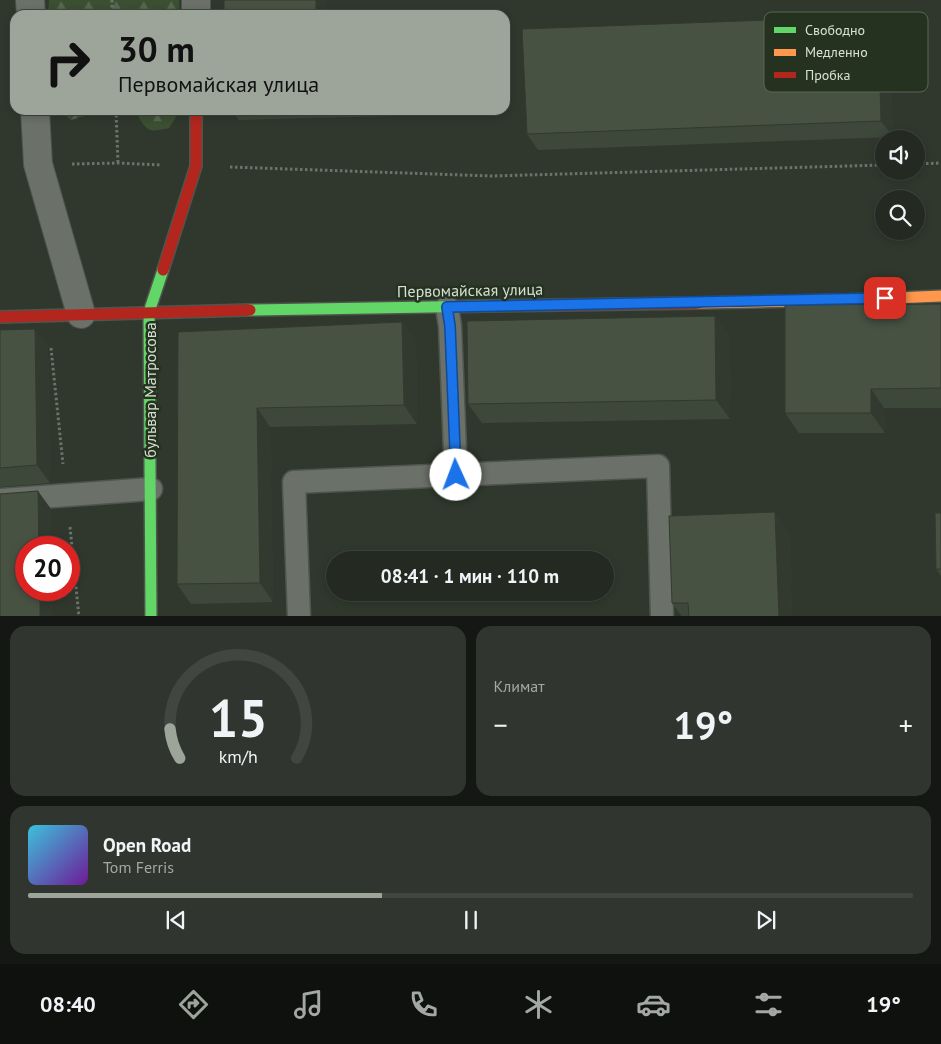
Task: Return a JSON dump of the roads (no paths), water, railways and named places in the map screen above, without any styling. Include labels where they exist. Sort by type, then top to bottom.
[{"type":"street","points":[[35,115],[38,164],[81,314]]},
{"type":"street","name":"бульвар Матросова","points":[[151,616],[150,312],[196,166],[196,115]]},
{"type":"street","name":"Первомайская улица","points":[[0,317],[150,312],[848,300],[941,296]]},
{"type":"lane","points":[[447,307],[450,326],[456,475]]},
{"type":"lane","points":[[299,616],[294,482],[658,466],[662,616]]},
{"type":"lane","points":[[0,500],[151,489]]}]
